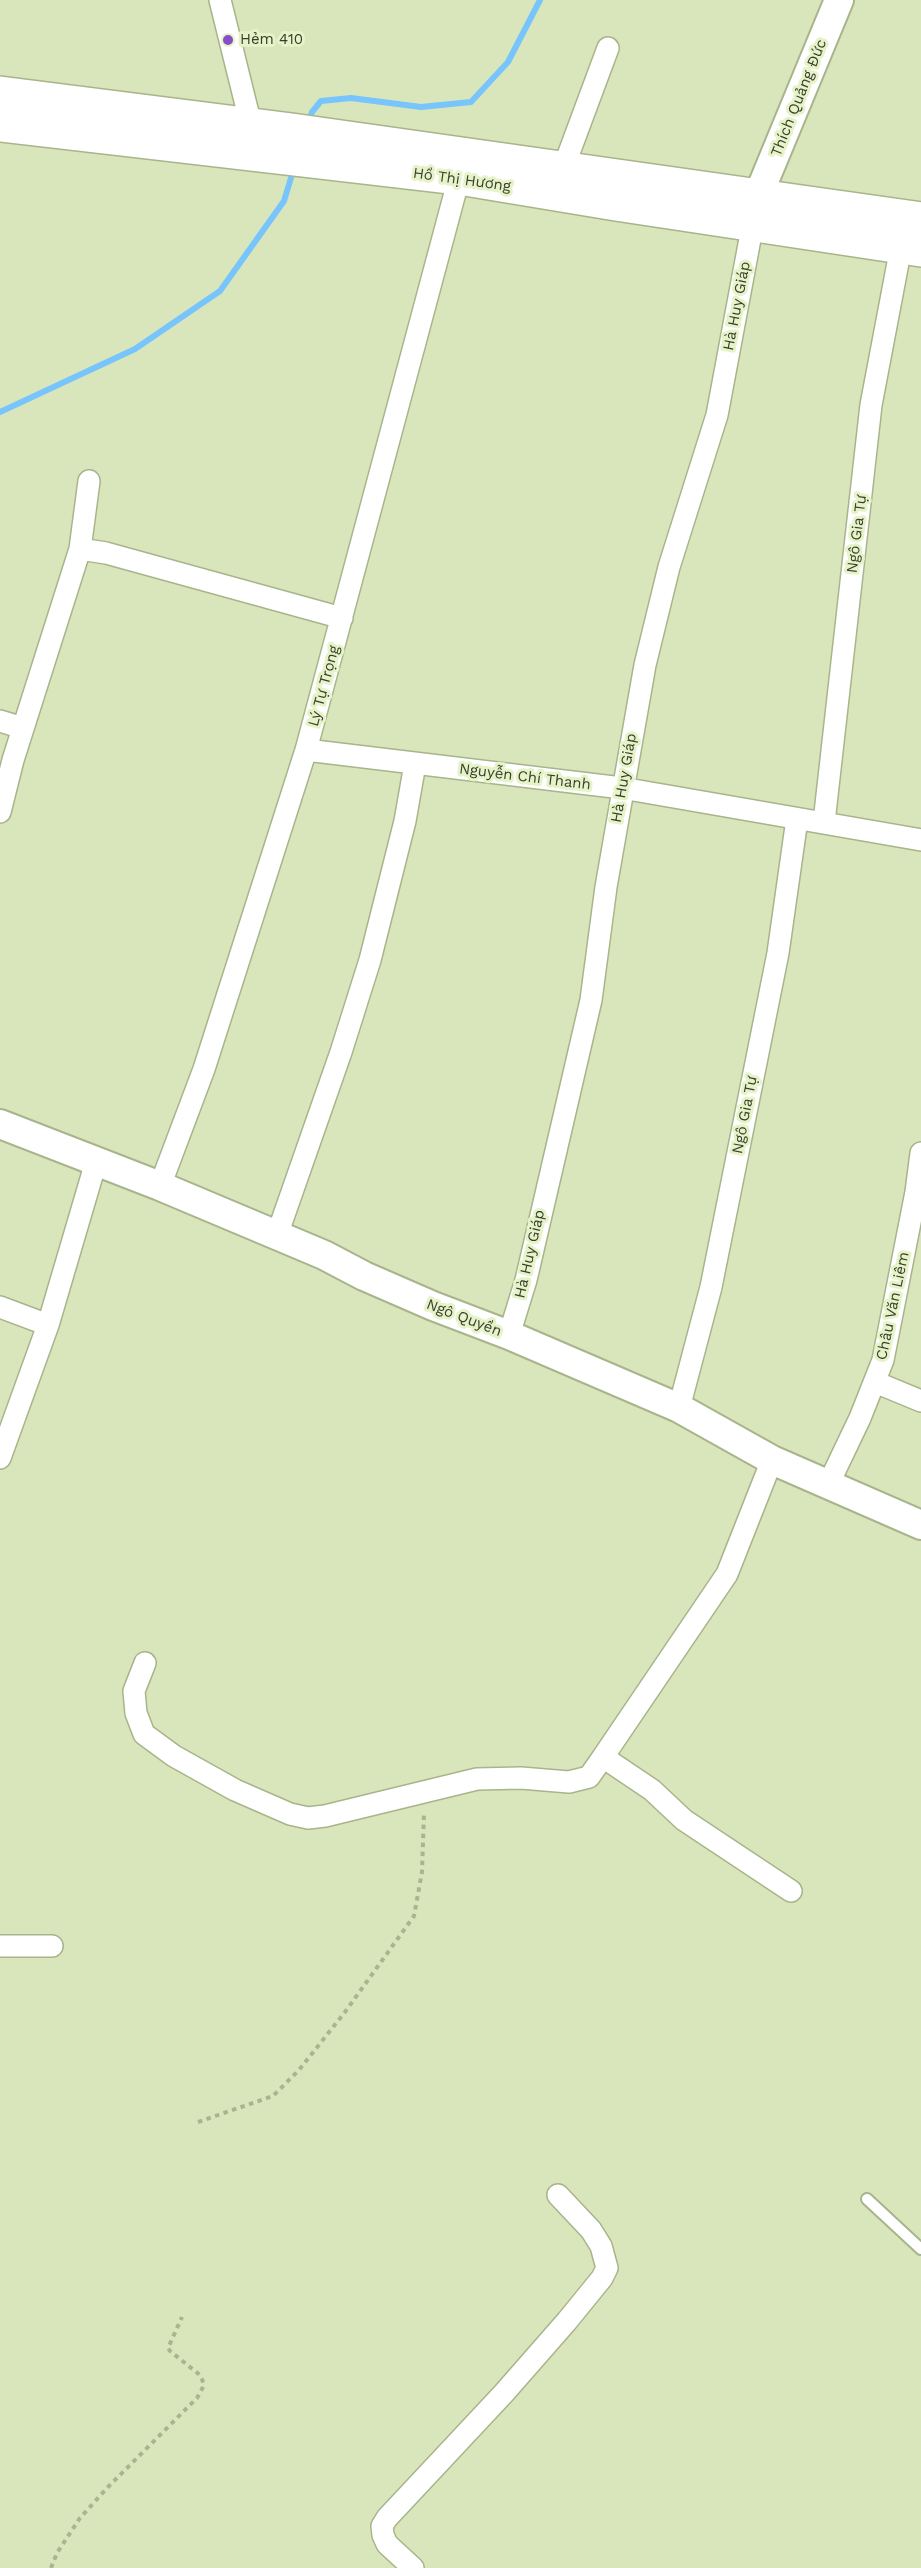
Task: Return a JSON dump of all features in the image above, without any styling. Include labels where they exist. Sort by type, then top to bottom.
[{"type":"main road","name":"Hồ Thị Hương","points":[[0,93],[251,125],[287,143]]},
{"type":"main road","name":"Hồ Thị Hương","points":[[0,125],[287,143],[338,151],[459,178],[616,204],[921,219]]},
{"type":"main road","name":"Hồ Thị Hương","points":[[338,151],[563,169],[756,210],[911,249]]},
{"type":"street","points":[[220,0],[251,125]]},
{"type":"street","name":"Thích Quảng Đức","points":[[756,210],[839,0]]},
{"type":"street","points":[[563,169],[608,48]]},
{"type":"street","name":"Lý Tự Trọng","points":[[160,1186],[204,1069],[306,750],[459,178]]},
{"type":"street","name":"Hà Huy Giáp","points":[[509,1335],[526,1280],[591,1000],[622,788],[645,664],[669,567],[717,415],[756,210]]},
{"type":"street","name":"Ngô Gia Tự","points":[[824,822],[871,405],[911,249]]},
{"type":"street","points":[[0,812],[23,728],[80,549],[89,481]]},
{"type":"street","points":[[80,549],[342,618]]},
{"type":"street","points":[[0,721],[23,728]]},
{"type":"street","name":"Nguyễn Chí Thanh","points":[[306,750],[622,788],[921,840]]},
{"type":"street","points":[[277,1235],[341,1052],[370,960],[405,820],[415,764]]},
{"type":"street","name":"Ngô Gia Tự","points":[[679,1408],[711,1287],[778,953],[797,819]]},
{"type":"street","name":"Ngô Quyền","points":[[0,1124],[160,1186],[277,1235],[434,1306],[509,1335],[679,1408],[772,1460],[921,1525]]},
{"type":"street","name":"Châu Văn Liêm","points":[[828,1485],[875,1383],[889,1337],[921,1154]]},
{"type":"street","points":[[0,1458],[48,1325],[96,1162]]},
{"type":"street","points":[[0,1307],[48,1325]]},
{"type":"street","points":[[875,1383],[921,1401]]},
{"type":"street","points":[[145,1663],[134,1691],[136,1713],[144,1734],[174,1756],[272,1808],[308,1818],[477,1779],[521,1778],[568,1782],[589,1777],[727,1574],[772,1460]]},
{"type":"street","points":[[603,1757],[652,1790],[684,1820],[790,1891]]},
{"type":"street","points":[[0,1946],[52,1946]]},
{"type":"street","points":[[413,2568],[387,2544],[382,2526],[387,2518],[512,2384],[602,2278],[607,2268],[602,2246],[591,2230],[558,2195]]},
{"type":"lane","points":[[867,2199],[921,2249]]},
{"type":"path","points":[[198,2122],[273,2096],[299,2070],[345,2012],[414,1916],[422,1872],[427,1790]]},
{"type":"path","points":[[51,2568],[57,2553],[80,2518],[197,2398],[202,2389],[204,2384],[200,2375],[168,2348],[182,2317]]},
{"type":"waterway","points":[[309,121],[312,112],[321,101],[351,98],[421,107],[471,102],[508,62],[540,0]]},
{"type":"waterway","points":[[0,412],[135,349],[220,291],[284,201],[294,168]]},
{"type":"place","name":"Hẻm 410","points":[[228,40]]}]
